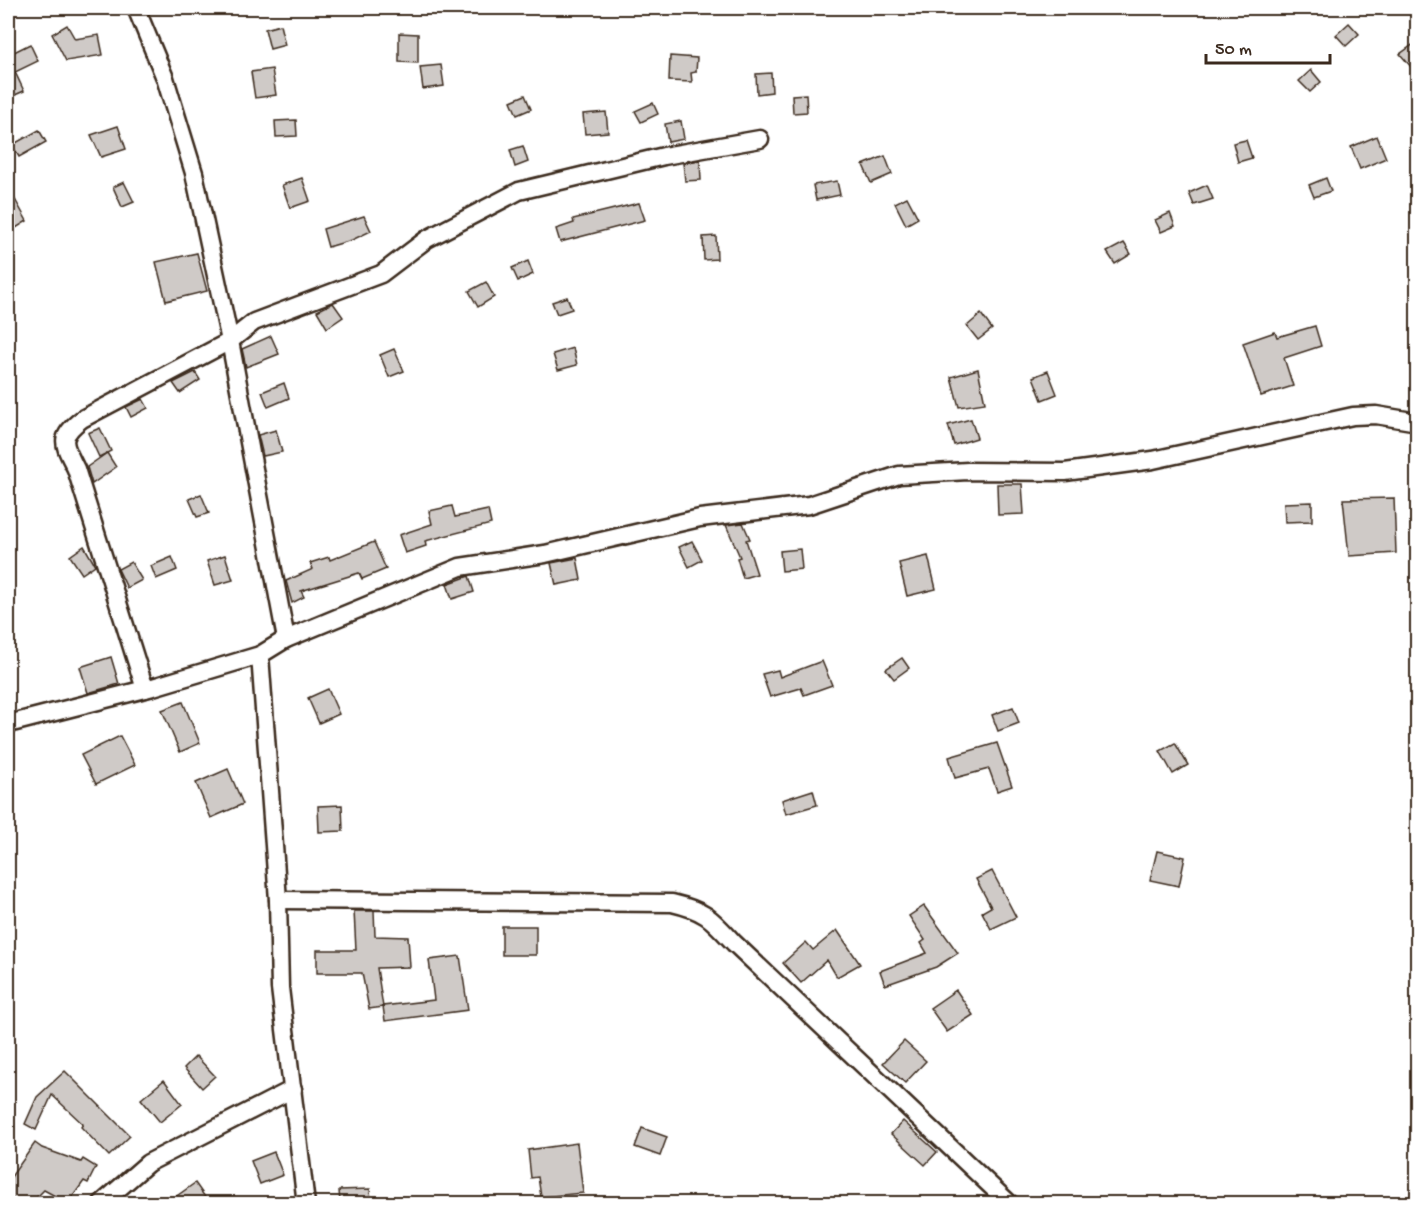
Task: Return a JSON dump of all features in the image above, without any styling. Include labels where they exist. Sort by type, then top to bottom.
[{"type":"street","points":[[136,8],[165,78],[194,173],[230,341],[286,639]]},
{"type":"street","points":[[145,689],[64,437],[82,419],[230,341],[254,322],[381,274],[427,240],[519,190],[664,156],[760,139]]},
{"type":"street","points":[[8,724],[145,689],[260,655],[286,639],[460,567],[545,554],[700,518],[809,504],[899,475],[968,471],[1065,472],[1153,460],[1353,416],[1376,415],[1418,422]]},
{"type":"street","points":[[260,655],[278,900],[280,988],[306,1203]]},
{"type":"street","points":[[278,900],[672,903],[697,909],[712,919],[734,943],[1010,1203]]},
{"type":"street","points":[[101,1203],[148,1163],[293,1089]]},
{"type":"building","points":[[1349,23],[1359,34],[1346,46],[1336,35]]},
{"type":"building","points":[[67,25],[75,39],[99,35],[103,55],[66,61],[52,34]]},
{"type":"building","points":[[280,25],[285,45],[270,49],[265,29]]},
{"type":"building","points":[[399,33],[418,34],[418,63],[399,62]]},
{"type":"building","points":[[1418,41],[1418,75],[1400,54]]},
{"type":"building","points":[[30,44],[38,61],[15,72],[24,91],[8,98],[8,55]]},
{"type":"building","points":[[670,56],[697,58],[696,72],[691,73],[692,82],[669,81]]},
{"type":"building","points":[[441,65],[444,86],[423,89],[420,67]]},
{"type":"building","points":[[272,69],[276,95],[255,98],[251,72]]},
{"type":"building","points":[[1311,70],[1321,82],[1310,92],[1299,81]]},
{"type":"building","points":[[771,73],[772,92],[757,94],[756,74]]},
{"type":"building","points":[[806,94],[807,112],[793,113],[792,95]]},
{"type":"building","points":[[525,95],[531,109],[517,115],[511,101]]},
{"type":"building","points":[[653,103],[658,114],[641,122],[635,111]]},
{"type":"building","points":[[606,112],[608,132],[585,134],[583,114]]},
{"type":"building","points":[[296,120],[297,136],[276,137],[275,121]]},
{"type":"building","points":[[681,121],[684,139],[668,142],[665,124]]},
{"type":"building","points":[[118,126],[126,149],[101,157],[91,135]]},
{"type":"building","points":[[39,130],[46,142],[19,157],[12,145]]},
{"type":"building","points":[[1377,136],[1386,158],[1360,169],[1351,147]]},
{"type":"building","points":[[1246,140],[1252,158],[1238,162],[1233,143]]},
{"type":"building","points":[[523,146],[528,162],[515,167],[510,150]]},
{"type":"building","points":[[885,156],[892,174],[871,183],[863,165]]},
{"type":"building","points":[[700,160],[701,180],[685,181],[683,163]]},
{"type":"building","points":[[302,178],[310,201],[290,208],[282,185]]},
{"type":"building","points":[[1326,178],[1331,191],[1314,197],[1309,185]]},
{"type":"building","points":[[837,181],[840,195],[816,200],[813,185]]},
{"type":"building","points":[[124,182],[134,202],[122,207],[113,187]]},
{"type":"building","points":[[1207,185],[1213,199],[1194,205],[1189,193]]},
{"type":"building","points":[[8,187],[27,221],[16,228],[8,214]]},
{"type":"building","points":[[907,197],[918,218],[906,225],[895,203]]},
{"type":"building","points":[[639,203],[645,220],[560,242],[556,229],[574,223],[573,219]]},
{"type":"building","points":[[1170,213],[1175,226],[1161,232],[1155,220]]},
{"type":"building","points":[[364,216],[371,231],[352,240],[328,247],[323,229]]},
{"type":"building","points":[[716,236],[717,259],[704,260],[703,237]]},
{"type":"building","points":[[1124,243],[1131,254],[1115,264],[1107,252]]},
{"type":"building","points":[[197,253],[207,291],[166,301],[156,262]]},
{"type":"building","points":[[528,261],[533,274],[518,281],[512,268]]},
{"type":"building","points":[[486,282],[494,297],[478,307],[469,291]]},
{"type":"building","points":[[567,297],[572,309],[557,314],[552,302]]},
{"type":"building","points":[[333,303],[343,317],[327,328],[317,311]]},
{"type":"building","points":[[981,314],[992,329],[978,340],[967,326]]},
{"type":"building","points":[[1315,326],[1321,346],[1284,358],[1293,386],[1261,396],[1243,343],[1275,332],[1277,337]]},
{"type":"building","points":[[271,336],[279,354],[246,367],[242,349]]},
{"type":"building","points":[[573,348],[577,365],[558,370],[553,354]]},
{"type":"building","points":[[394,349],[404,371],[389,377],[380,355]]},
{"type":"building","points":[[978,369],[985,403],[959,407],[951,377]]},
{"type":"building","points":[[1048,371],[1057,394],[1042,400],[1033,377]]},
{"type":"building","points":[[195,372],[200,380],[180,393],[173,383]]},
{"type":"building","points":[[284,383],[289,398],[268,407],[262,392]]},
{"type":"building","points":[[143,399],[148,408],[131,417],[126,407]]},
{"type":"building","points":[[971,419],[977,438],[954,445],[948,425]]},
{"type":"building","points":[[100,428],[111,451],[99,457],[88,433]]},
{"type":"building","points":[[276,430],[282,452],[263,456],[258,435]]},
{"type":"building","points":[[107,453],[116,467],[92,484],[87,467]]},
{"type":"building","points":[[997,484],[1022,484],[1024,514],[998,515]]},
{"type":"building","points":[[201,494],[209,513],[197,517],[189,499]]},
{"type":"building","points":[[1394,498],[1396,553],[1349,556],[1343,499]]},
{"type":"building","points":[[1312,502],[1312,521],[1285,522],[1284,503]]},
{"type":"building","points":[[452,506],[455,517],[488,510],[491,524],[425,541],[426,546],[405,553],[399,535],[432,524],[429,511]]},
{"type":"building","points":[[743,523],[750,539],[746,540],[757,574],[743,578],[737,558],[740,557],[726,525]]},
{"type":"building","points":[[692,541],[702,560],[689,567],[679,547]]},
{"type":"building","points":[[374,542],[386,569],[362,579],[359,573],[301,591],[304,597],[292,603],[286,581],[313,569],[310,563],[329,557],[330,560]]},
{"type":"building","points":[[84,546],[95,565],[82,574],[70,556]]},
{"type":"building","points":[[800,549],[802,569],[782,571],[780,551]]},
{"type":"building","points":[[225,555],[233,580],[215,585],[207,561]]},
{"type":"building","points":[[928,556],[936,589],[907,596],[899,563]]},
{"type":"building","points":[[172,557],[177,570],[156,579],[151,566]]},
{"type":"building","points":[[577,558],[581,580],[556,585],[551,563]]},
{"type":"building","points":[[131,562],[142,580],[127,588],[118,569]]},
{"type":"building","points":[[469,576],[474,592],[452,599],[447,584]]},
{"type":"building","points":[[111,657],[119,684],[88,693],[80,667]]},
{"type":"building","points":[[902,658],[909,668],[894,679],[886,669]]},
{"type":"building","points":[[822,661],[832,685],[804,695],[801,688],[770,697],[762,674],[778,670],[780,677]]},
{"type":"building","points":[[328,689],[339,714],[319,723],[308,698]]},
{"type":"building","points":[[183,702],[200,743],[180,752],[162,710]]},
{"type":"building","points":[[1013,707],[1019,723],[998,731],[992,715]]},
{"type":"building","points":[[120,736],[135,765],[96,784],[81,755]]},
{"type":"building","points":[[997,743],[1012,786],[997,791],[989,769],[955,778],[949,757]]},
{"type":"building","points":[[1175,743],[1188,765],[1173,774],[1160,751]]},
{"type":"building","points":[[228,769],[243,804],[211,818],[196,783]]},
{"type":"building","points":[[813,790],[817,805],[786,814],[782,800]]},
{"type":"building","points":[[342,805],[343,831],[319,832],[318,806]]},
{"type":"building","points":[[1157,851],[1185,857],[1179,886],[1150,880]]},
{"type":"building","points":[[992,871],[1016,917],[991,929],[982,912],[991,907],[976,879]]},
{"type":"building","points":[[924,906],[958,953],[936,967],[885,985],[880,971],[927,953],[921,943],[925,940],[909,916]]},
{"type":"building","points":[[354,911],[374,911],[375,936],[408,937],[410,967],[377,968],[383,1007],[369,1009],[362,973],[317,973],[317,950],[356,950]]},
{"type":"building","points":[[502,926],[536,926],[536,955],[502,955]]},
{"type":"building","points":[[837,930],[860,964],[837,977],[827,960],[801,983],[783,963],[806,942],[813,950]]},
{"type":"building","points":[[460,956],[468,1010],[385,1021],[383,1006],[434,1000],[429,960]]},
{"type":"building","points":[[956,990],[973,1015],[947,1032],[930,1008]]},
{"type":"building","points":[[904,1041],[926,1061],[905,1083],[883,1063]]},
{"type":"building","points":[[196,1056],[215,1076],[202,1088],[184,1068]]},
{"type":"building","points":[[65,1071],[130,1136],[109,1156],[81,1127],[83,1124],[52,1095],[36,1130],[25,1124],[37,1097]]},
{"type":"building","points":[[164,1080],[182,1104],[160,1122],[141,1099]]},
{"type":"building","points":[[903,1121],[937,1152],[925,1165],[891,1134]]},
{"type":"building","points":[[642,1128],[667,1137],[660,1156],[635,1147]]},
{"type":"building","points":[[35,1143],[42,1148],[81,1162],[83,1159],[96,1167],[88,1183],[84,1181],[68,1203],[44,1190],[31,1203],[8,1203],[8,1181]]},
{"type":"building","points":[[577,1143],[583,1193],[541,1197],[538,1177],[531,1178],[528,1150]]},
{"type":"building","points":[[274,1152],[283,1175],[260,1184],[251,1161]]},
{"type":"building","points":[[195,1183],[205,1197],[197,1203],[167,1203]]},
{"type":"building","points":[[370,1189],[371,1203],[340,1203],[339,1190]]}]
